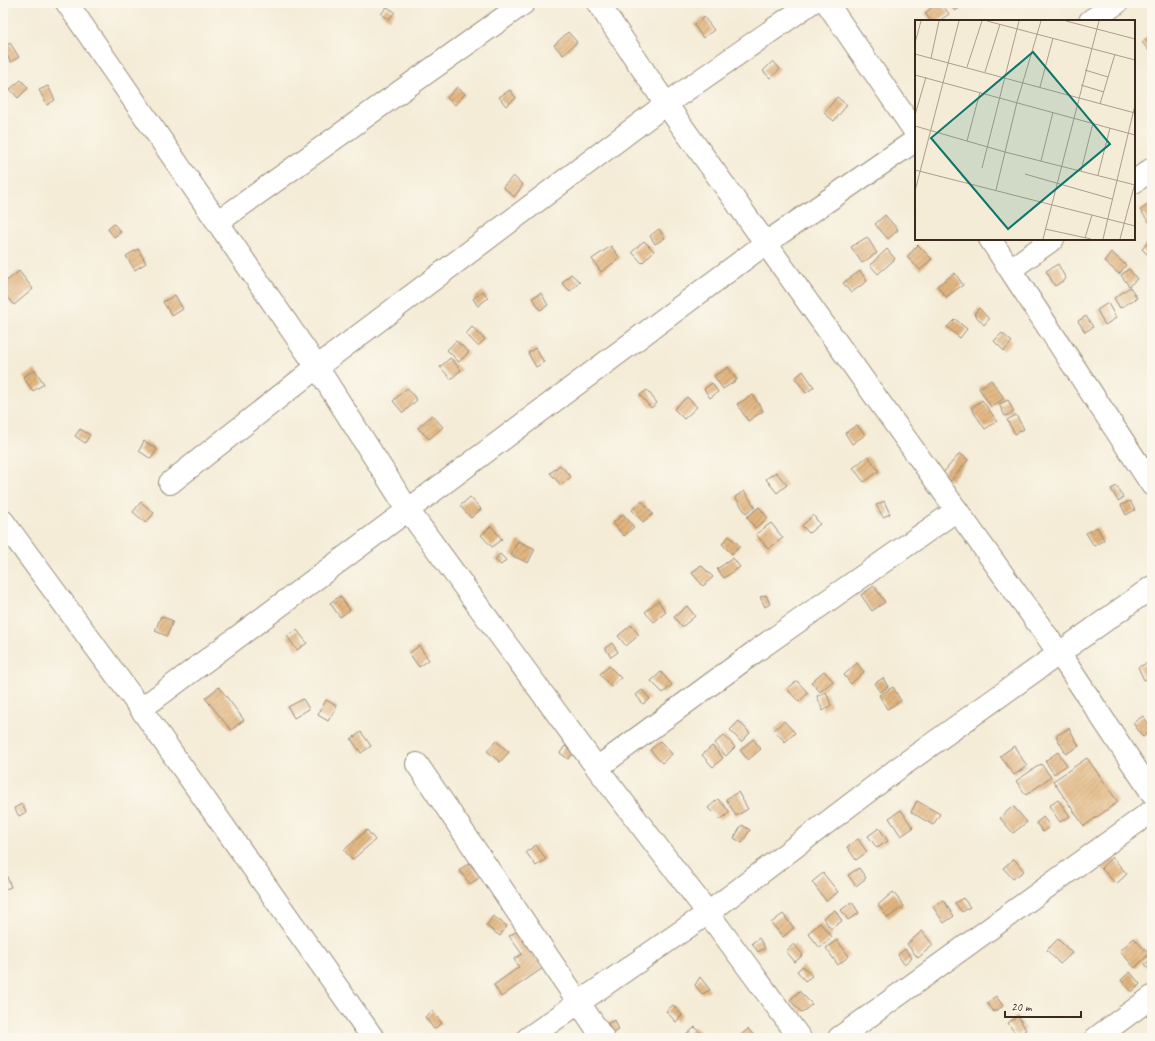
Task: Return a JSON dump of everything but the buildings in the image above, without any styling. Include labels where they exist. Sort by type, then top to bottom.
[{"type":"street","points":[[67,3],[317,367],[408,510],[597,768],[708,913],[800,1038]]},
{"type":"street","points":[[218,222],[524,3]]},
{"type":"street","points":[[598,3],[666,104],[1059,653],[1152,793]]},
{"type":"street","points":[[170,483],[317,367],[666,104],[811,3]]},
{"type":"street","points":[[826,3],[915,132]]},
{"type":"street","points":[[1092,20],[1117,3]]},
{"type":"street","points":[[141,709],[766,243],[915,141]]},
{"type":"street","points":[[1135,181],[1152,169]]},
{"type":"street","points":[[991,240],[1152,485]]},
{"type":"street","points":[[1011,269],[1053,240]]},
{"type":"street","points":[[597,768],[756,651],[957,510]]},
{"type":"street","points":[[3,521],[141,709],[373,1038]]},
{"type":"street","points":[[528,1038],[708,913],[900,767],[1152,587]]},
{"type":"street","points":[[417,764],[603,1038]]},
{"type":"street","points":[[839,1038],[1152,812]]},
{"type":"street","points":[[1096,1038],[1152,998]]}]
